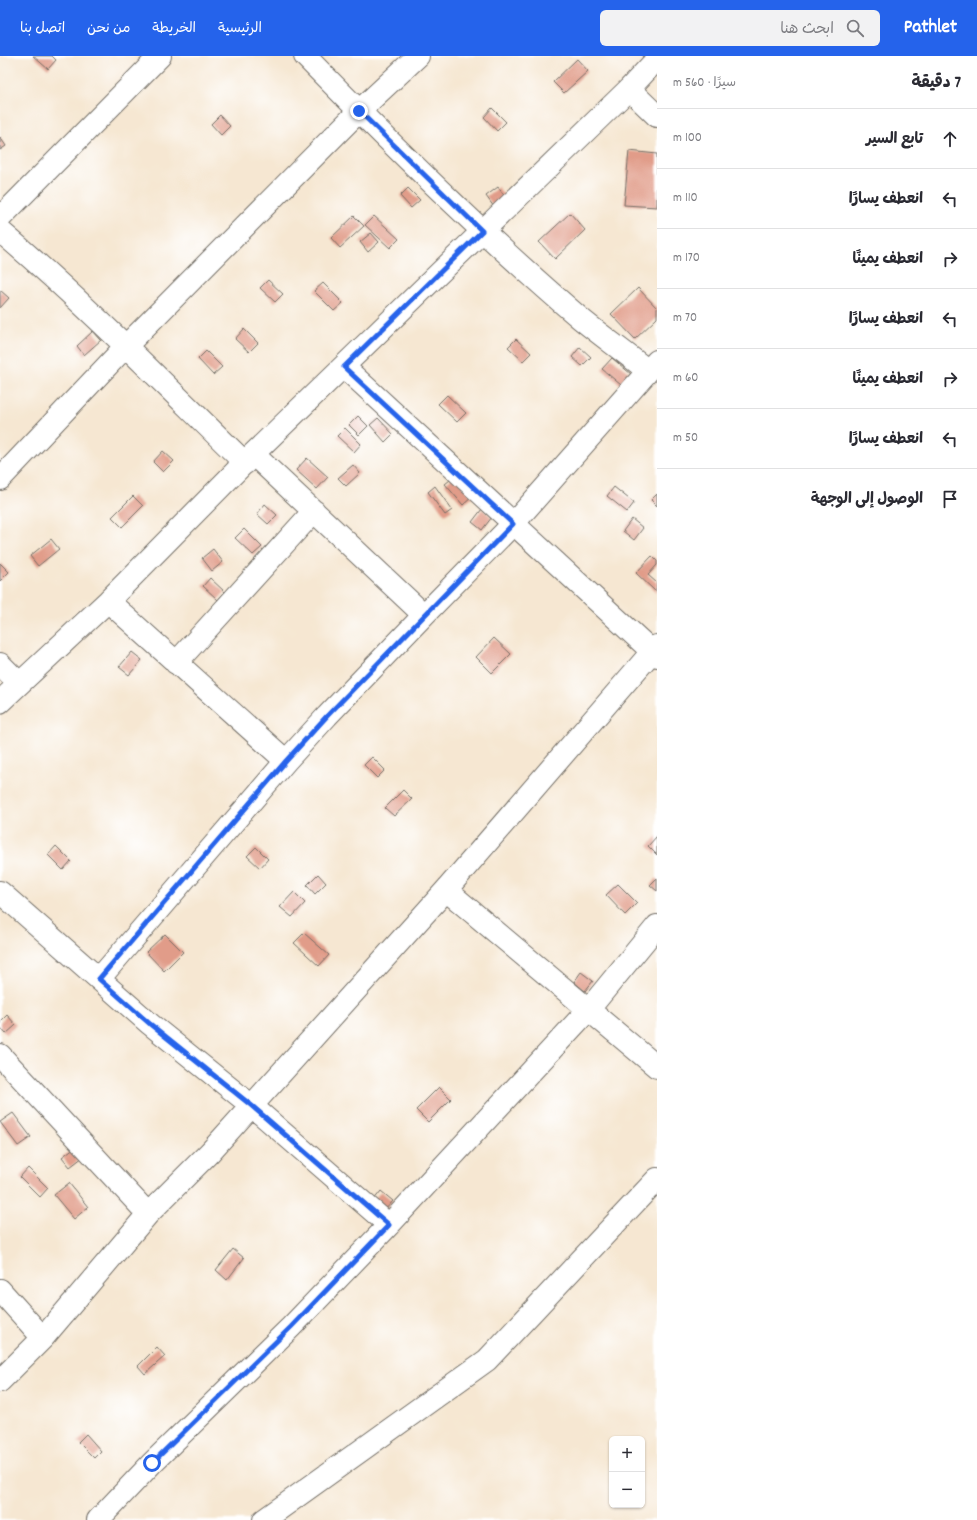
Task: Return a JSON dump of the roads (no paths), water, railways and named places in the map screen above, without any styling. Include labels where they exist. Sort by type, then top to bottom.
[{"type":"street","points":[[0,218],[160,56]]},
{"type":"street","points":[[99,979],[286,761],[327,716],[513,524],[653,366],[583,320],[482,231],[305,56]]},
{"type":"street","points":[[0,479],[126,346],[359,111],[418,56]]},
{"type":"street","points":[[0,702],[108,601],[249,458],[629,89],[657,59]]},
{"type":"street","points":[[629,89],[657,116]]},
{"type":"street","points":[[0,232],[22,250],[249,458],[314,511],[424,615]]},
{"type":"street","points":[[0,1381],[43,1338],[148,1214],[210,1152],[252,1106],[446,890],[656,651],[513,524],[344,367]]},
{"type":"street","points":[[176,663],[314,511]]},
{"type":"street","points":[[108,601],[286,761]]},
{"type":"street","points":[[0,664],[19,683]]},
{"type":"street","points":[[446,890],[657,1067]]},
{"type":"street","points":[[0,892],[150,1024],[252,1106],[389,1225]]},
{"type":"street","points":[[98,1520],[158,1458],[291,1327],[389,1225],[589,1009],[657,926]]},
{"type":"street","points":[[0,1055],[148,1214]]},
{"type":"street","points":[[264,1520],[487,1360],[657,1179]]},
{"type":"street","points":[[0,1290],[43,1338]]}]
